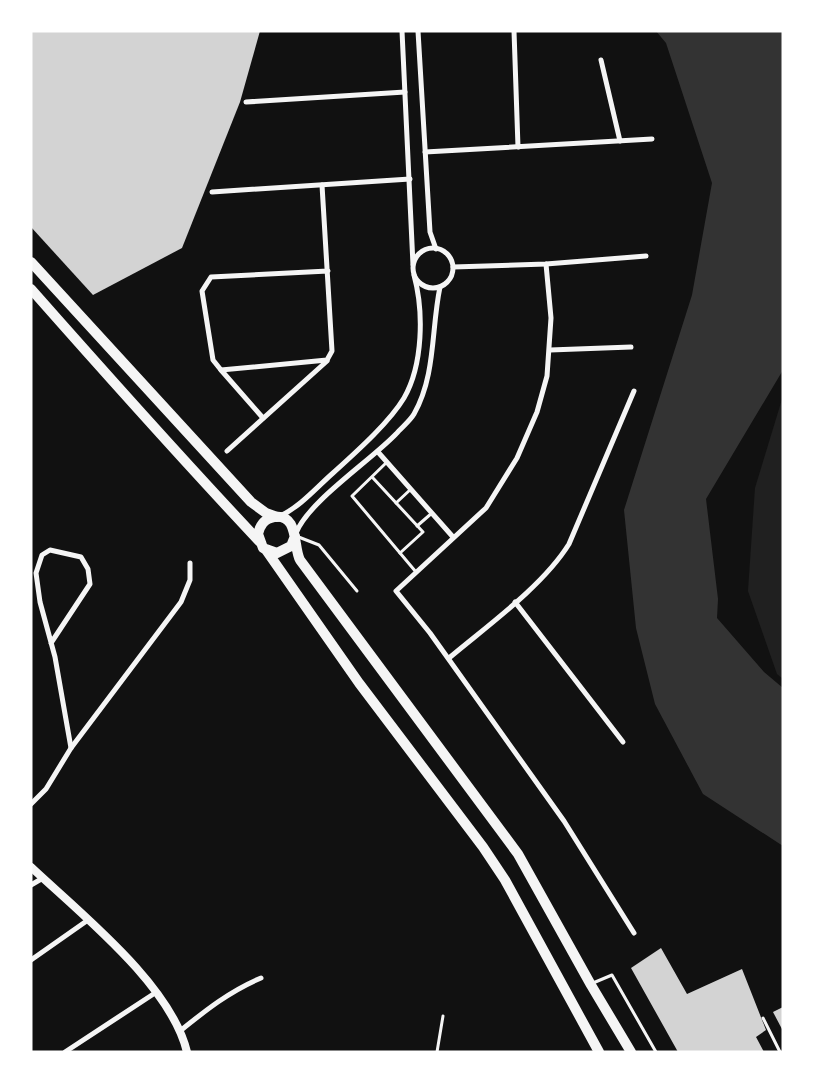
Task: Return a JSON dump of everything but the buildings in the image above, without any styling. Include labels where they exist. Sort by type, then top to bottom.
[{"type":"main road","points":[[31,262],[251,502],[266,513],[288,521],[295,536],[296,551],[300,560],[518,854],[591,985],[631,1052]]},
{"type":"main road","points":[[31,289],[164,440],[206,482],[266,550],[359,683],[489,855],[510,888],[599,1052]]},
{"type":"main road","points":[[259,541],[258,534],[264,521],[278,517]]},
{"type":"main road","points":[[266,550],[277,553],[287,550],[295,536]]},
{"type":"street","points":[[278,517],[303,500],[364,444],[403,399],[411,382],[418,349],[417,288],[413,265],[402,31]]},
{"type":"street","points":[[418,31],[430,232],[436,248]]},
{"type":"street","points":[[514,31],[518,146]]},
{"type":"street","points":[[601,60],[620,141]]},
{"type":"street","points":[[246,102],[405,92]]},
{"type":"street","points":[[425,152],[652,139]]},
{"type":"street","points":[[212,192],[410,179]]},
{"type":"street","points":[[227,451],[327,360],[332,351],[322,185]]},
{"type":"street","points":[[413,265],[417,256],[426,250],[436,248],[446,253],[453,267],[448,282],[440,288],[424,286],[420,284],[414,275]]},
{"type":"street","points":[[453,267],[546,264],[646,256]]},
{"type":"street","points":[[546,264],[550,350],[547,376],[537,412],[517,458],[486,508],[396,591],[449,658],[564,821],[634,933]]},
{"type":"street","points":[[263,418],[213,360],[202,291],[211,277],[328,271]]},
{"type":"street","points":[[295,536],[311,508],[378,452],[413,416],[425,387],[434,351],[434,316],[440,288]]},
{"type":"street","points":[[550,350],[631,348]]},
{"type":"street","points":[[221,370],[327,360]]},
{"type":"street","points":[[449,658],[515,602],[560,559],[569,544],[634,391]]},
{"type":"street","points":[[378,452],[453,537]]},
{"type":"street","points":[[51,643],[86,594],[90,584],[88,569],[81,557],[50,550],[42,555],[33,573],[42,617],[51,643],[71,748]]},
{"type":"street","points":[[31,804],[46,789],[71,748],[181,602],[190,580],[190,564]]},
{"type":"street","points":[[515,602],[623,742]]},
{"type":"street","points":[[31,867],[129,958],[180,1031],[187,1052]]},
{"type":"street","points":[[31,885],[43,878]]},
{"type":"street","points":[[31,960],[88,920]]},
{"type":"street","points":[[180,1031],[214,1004],[240,987],[261,978]]},
{"type":"street","points":[[65,1052],[155,993]]},
{"type":"lane","points":[[387,462],[373,478],[352,496],[416,572]]},
{"type":"lane","points":[[373,478],[422,532],[400,552]]},
{"type":"lane","points":[[396,503],[411,489]]},
{"type":"lane","points":[[417,526],[432,513]]},
{"type":"lane","points":[[295,536],[319,546],[357,591]]},
{"type":"lane","points":[[591,985],[612,976],[656,1052]]},
{"type":"lane","points":[[437,1052],[442,1016]]},
{"type":"lane","points":[[763,1018],[780,1052]]},
{"type":"shaded area","points":[[656,31],[783,31],[783,370],[706,499],[718,599],[717,618],[764,672],[783,688],[783,846],[703,794],[655,704],[636,628],[624,510],[692,295],[712,183],[666,43]]},
{"type":"shaded area","points":[[783,396],[783,679],[777,674],[748,591],[755,488]]}]
